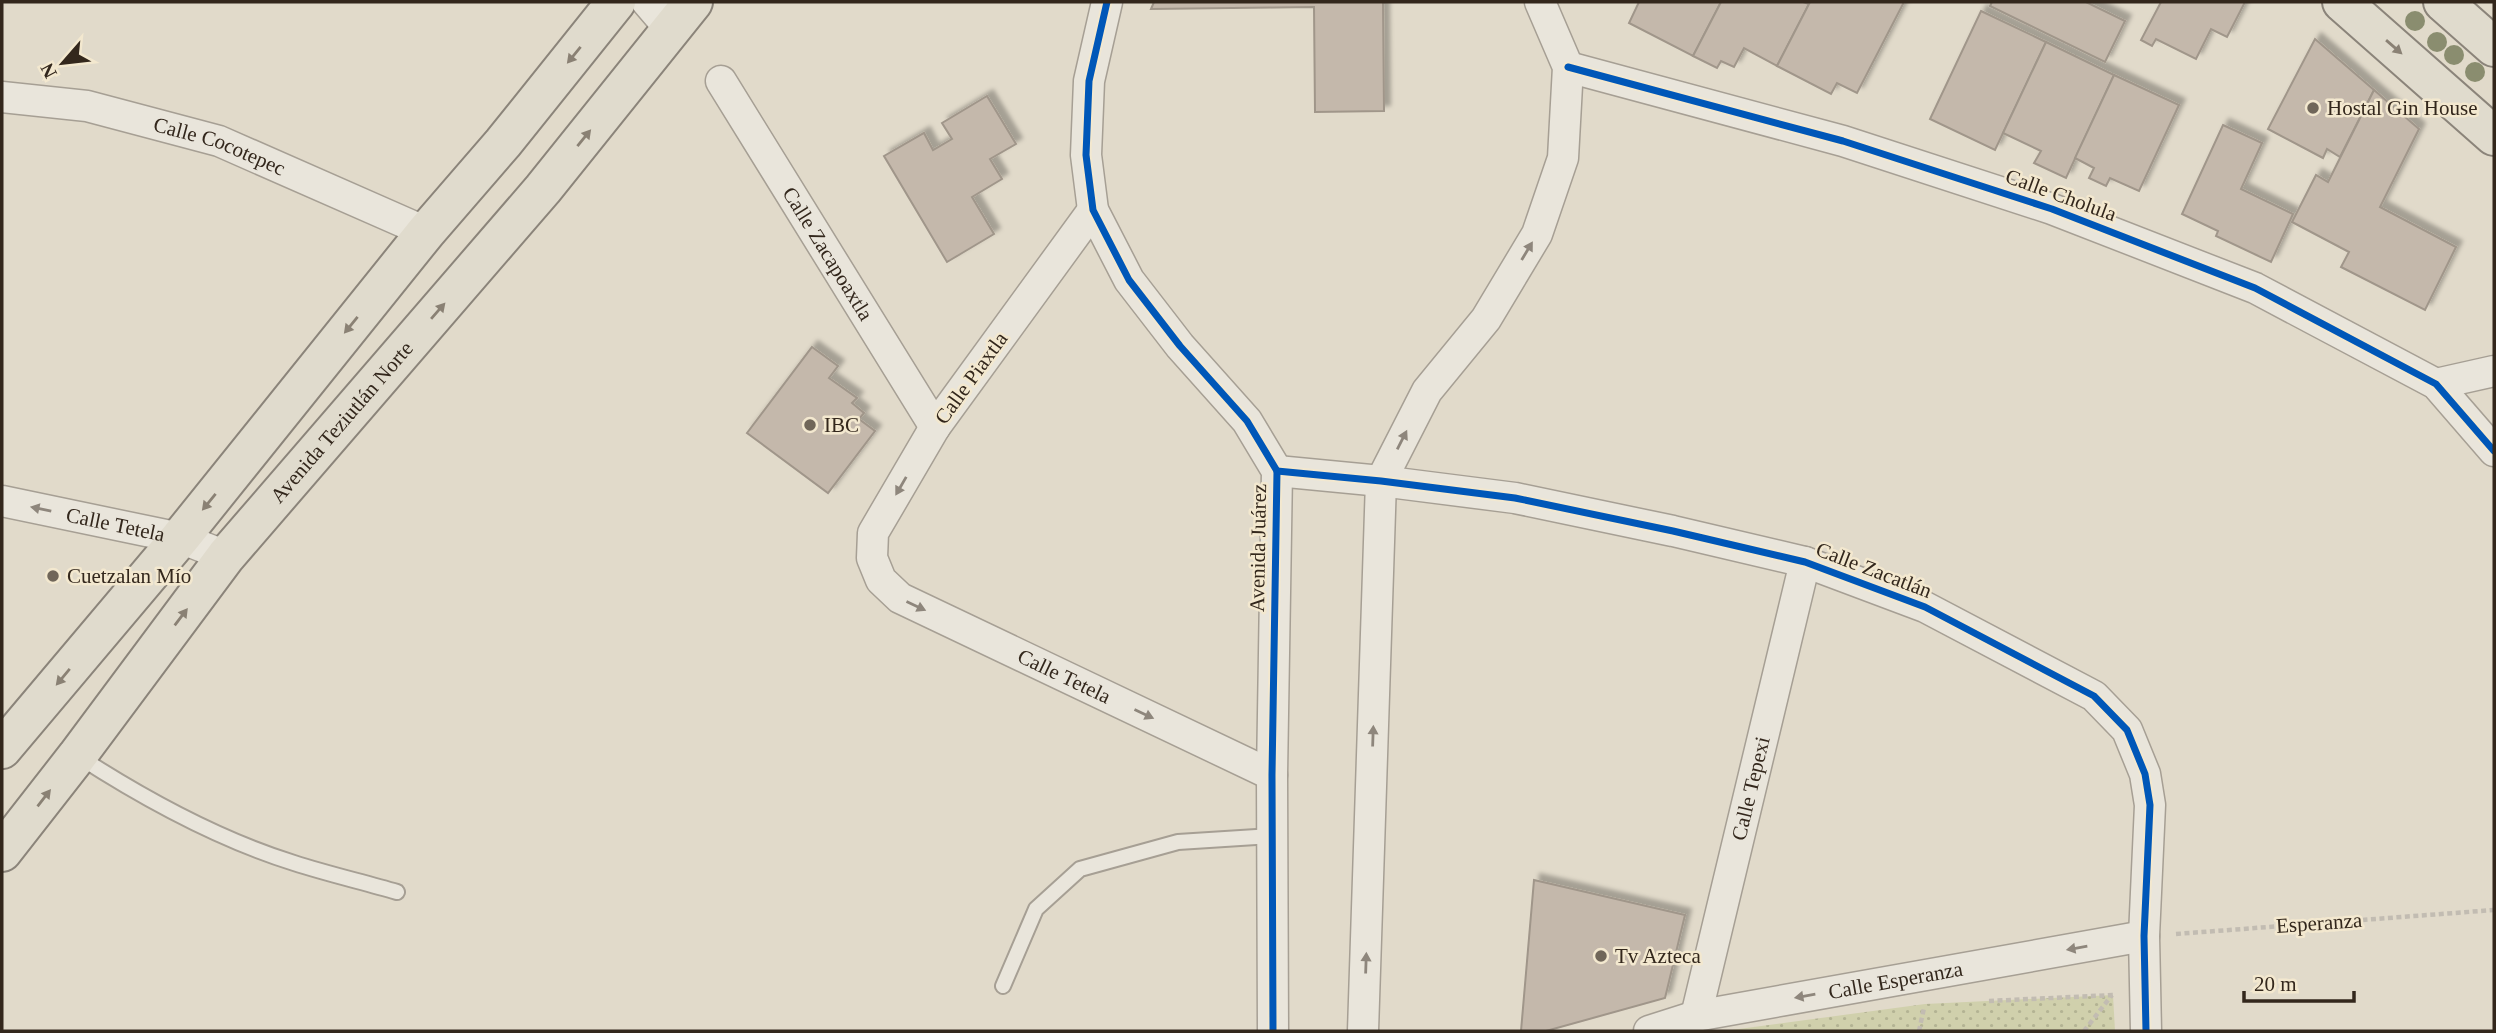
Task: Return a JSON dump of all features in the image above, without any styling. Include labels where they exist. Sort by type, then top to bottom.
[{"type":"main road","points":[[2,749],[180,538],[426,232],[503,143],[616,2]]},
{"type":"main road","points":[[2342,2],[2494,136]]},
{"type":"main road","points":[[2443,2],[2494,47]]},
{"type":"main road","name":"Avenida Teziutlán Norte","points":[[2,852],[226,556],[543,190],[670,11]]},
{"type":"street","name":"Avenida Juárez","points":[[1107,2],[1089,81],[1086,155],[1093,210],[1129,280],[1180,346],[1247,421],[1277,471],[1272,775],[1273,1031]]},
{"type":"street","points":[[1363,1031],[1381,481],[1427,391],[1486,319],[1537,233],[1563,158],[1568,67],[1540,2]]},
{"type":"street","name":"Calle Cholula","points":[[1568,67],[1843,141],[2052,209],[2255,288],[2436,384],[2494,451]]},
{"type":"street","name":"Calle Zacapoaxtla","points":[[721,81],[936,427]]},
{"type":"street","name":"Calle Cocotepec","points":[[2,97],[88,106],[219,141],[426,232]]},
{"type":"street","name":"Calle Piaxtla","points":[[872,558],[873,533],[936,427],[1093,210]]},
{"type":"street","points":[[2436,384],[2494,371]]},
{"type":"street","name":"Calle Zacatlán","points":[[1277,471],[1515,498],[1805,562],[1925,607],[2094,696],[2127,730],[2145,774],[2150,805],[2144,936],[2146,1031]]},
{"type":"street","name":"Calle Tetela","points":[[2,501],[180,538],[226,556]]},
{"type":"street","name":"Calle Tetela","points":[[872,558],[881,580],[900,598],[1272,775]]},
{"type":"street","name":"Calle Tepexi","points":[[1696,1016],[1805,562]]},
{"type":"street","name":"Calle Esperanza","points":[[1649,1031],[1696,1016],[2144,936]]},
{"type":"lane","points":[[77,756],[127,788],[226,838],[292,863],[397,892]]},
{"type":"lane","points":[[1003,986],[1036,909],[1080,869],[1178,842],[1272,836]]},
{"type":"path","points":[[2084,1031],[2113,995]]},
{"type":"path","points":[[1919,1031],[1925,1004]]},
{"type":"green space","points":[[2113,995],[2115,1031],[1724,1031],[1925,1004]]},
{"type":"building","points":[[1154,2],[1383,2],[1384,111],[1315,112],[1314,7],[1151,9]]},
{"type":"building","points":[[1639,2],[1721,2],[1693,56],[1629,23]]},
{"type":"building","points":[[1721,2],[1809,4],[1777,66],[1744,48],[1734,67],[1721,61],[1717,68],[1693,56]]},
{"type":"building","points":[[1810,2],[1904,2],[1857,93],[1837,83],[1831,94],[1777,66]]},
{"type":"building","points":[[1992,2],[2086,2],[2125,21],[2105,62],[1990,6]]},
{"type":"building","points":[[2161,2],[2245,2],[2227,37],[2211,29],[2196,59],[2156,39],[2152,46],[2141,40]]},
{"type":"building","points":[[1981,11],[2046,42],[1995,150],[1930,119]]},
{"type":"building","points":[[2315,39],[2374,90],[2340,157],[2327,149],[2323,158],[2268,129]]},
{"type":"building","points":[[2046,42],[2114,75],[2066,178],[2034,163],[2041,151],[2003,133]]},
{"type":"building","points":[[2114,75],[2179,105],[2139,191],[2110,178],[2106,186],[2089,178],[2094,168],[2075,158]]},
{"type":"building","points":[[2374,90],[2419,129],[2380,207],[2456,247],[2425,310],[2341,267],[2349,252],[2292,222],[2316,175],[2328,182]]},
{"type":"building","points":[[987,96],[1016,144],[990,159],[1002,179],[972,197],[994,234],[947,262],[884,156],[924,133],[933,150],[952,139],[942,123]]},
{"type":"building","points":[[2223,125],[2262,143],[2241,189],[2293,214],[2271,262],[2216,236],[2218,231],[2182,214]]},
{"type":"building","name":"IBC","points":[[812,347],[838,366],[829,378],[857,398],[852,403],[864,413],[859,419],[875,431],[828,493],[747,433]]},
{"type":"building","name":"Tv Azteca","points":[[1534,880],[1685,915],[1665,998],[1546,1031],[1521,1031]]},
{"type":"cycle path","points":[[1107,2],[1089,81],[1086,155],[1093,210],[1129,280],[1180,346],[1247,421],[1277,471],[1272,775],[1273,1031]]},
{"type":"cycle path","points":[[1568,67],[1843,141],[2052,209],[2255,288],[2436,384],[2494,451]]},
{"type":"cycle path","points":[[1277,471],[1515,498],[1805,562],[1925,607],[2094,696],[2127,730],[2145,774],[2150,805],[2144,936],[2146,1031]]},
{"type":"place","name":"Hostal Gin House","points":[[2313,108]]},
{"type":"place","name":"IBC","points":[[810,425]]},
{"type":"place","name":"Cuetzalan Mío","points":[[53,576]]},
{"type":"place","name":"Tv Azteca","points":[[1601,956]]}]
